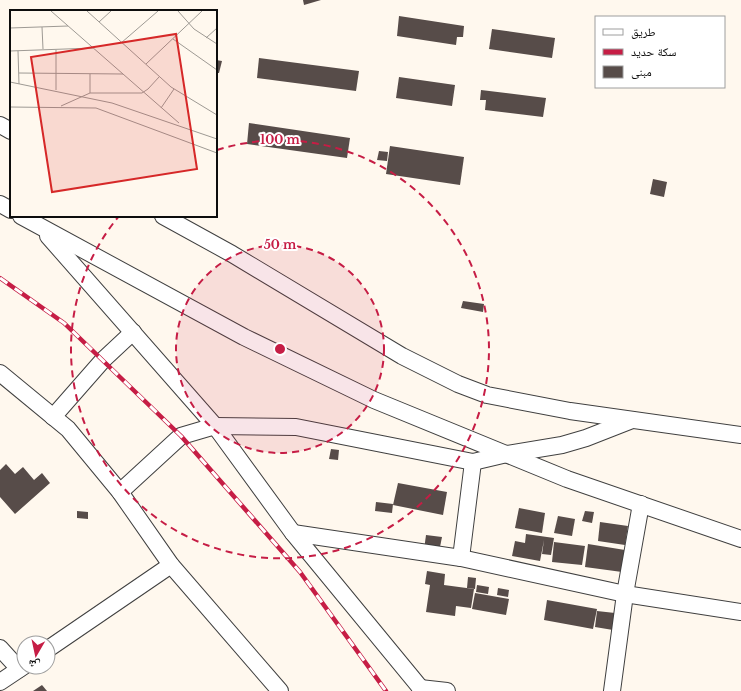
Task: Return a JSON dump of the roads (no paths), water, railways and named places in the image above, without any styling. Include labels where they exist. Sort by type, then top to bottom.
[{"type":"street","points":[[0,125],[10,130]]},
{"type":"street","points":[[0,204],[10,209]]},
{"type":"street","points":[[23,217],[244,337],[374,400],[567,478],[741,539]]},
{"type":"street","points":[[165,217],[232,254],[402,356],[458,384],[487,395],[634,420],[741,435]]},
{"type":"street","points":[[40,227],[215,426],[293,533],[421,690],[447,691]]},
{"type":"street","points":[[53,417],[103,360],[133,332]]},
{"type":"street","points":[[0,373],[68,430],[120,492],[171,565],[280,691]]},
{"type":"street","points":[[120,492],[181,436],[215,426],[296,427],[473,462],[507,454],[562,445],[586,438],[634,420]]},
{"type":"street","points":[[461,558],[473,462]]},
{"type":"street","points":[[612,691],[625,594],[641,504]]},
{"type":"street","points":[[293,533],[461,558],[625,594],[741,612]]},
{"type":"street","points":[[56,644],[171,565]]},
{"type":"street","points":[[0,648],[16,662]]},
{"type":"street","points":[[0,682],[16,671]]},
{"type":"railway","points":[[0,278],[64,323],[181,436],[300,572],[386,691]]}]
